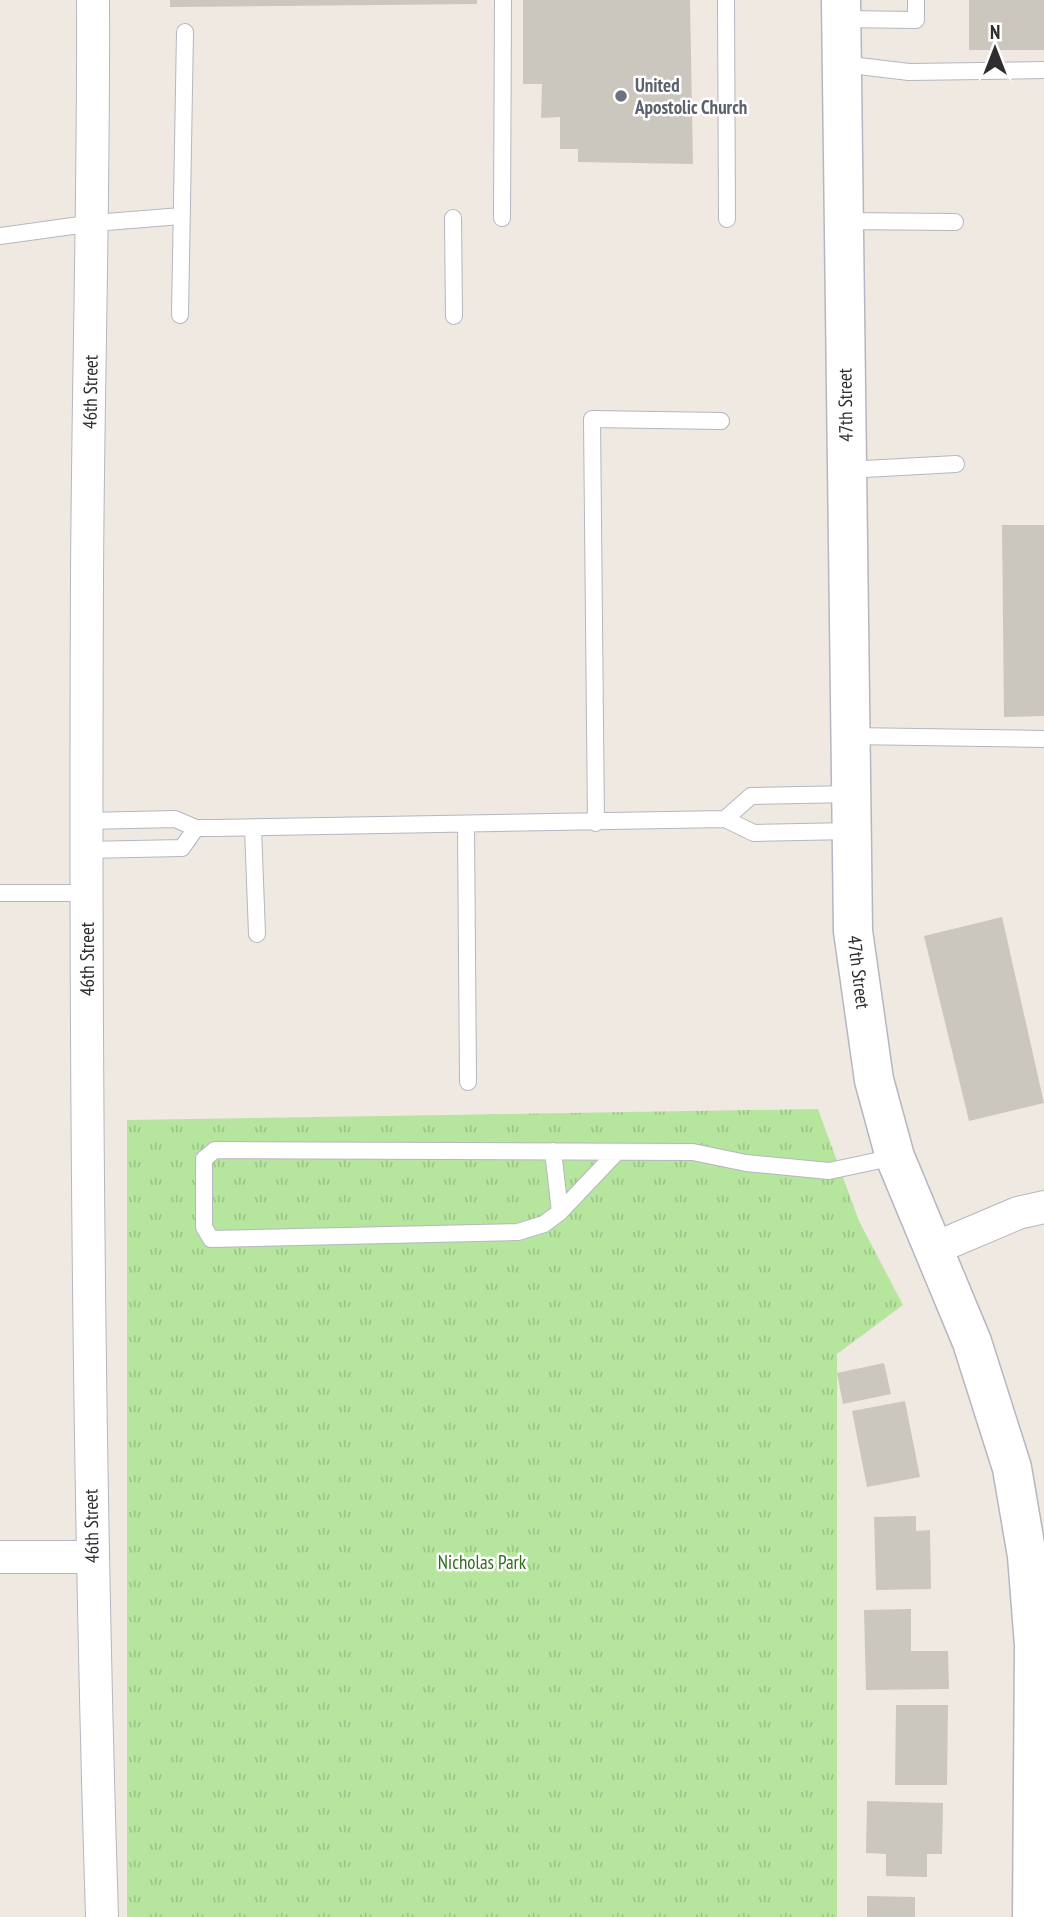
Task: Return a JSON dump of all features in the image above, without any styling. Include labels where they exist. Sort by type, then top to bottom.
[{"type":"street","name":"46th Street","points":[[93,0],[94,223],[87,571],[86,836],[91,1557],[102,1917]]},
{"type":"street","name":"47th Street","points":[[841,10],[853,931],[874,1080],[895,1157],[972,1342],[1001,1426],[1012,1468],[1027,1556],[1034,1645],[1032,1917]]},
{"type":"street","points":[[933,1249],[1018,1213],[1044,1208]]},
{"type":"street","points":[[0,1558],[91,1557]]},
{"type":"lane","points":[[502,218],[503,0]]},
{"type":"lane","points":[[726,0],[727,219]]},
{"type":"lane","points":[[841,10],[916,20],[916,0]]},
{"type":"lane","points":[[180,314],[185,33]]},
{"type":"lane","points":[[842,64],[909,72],[1044,70]]},
{"type":"lane","points":[[0,236],[94,223],[181,216]]},
{"type":"lane","points":[[453,218],[454,316]]},
{"type":"lane","points":[[844,221],[955,222]]},
{"type":"lane","points":[[596,823],[592,419],[721,421]]},
{"type":"lane","points":[[846,470],[956,464]]},
{"type":"lane","points":[[851,736],[1044,739]]},
{"type":"lane","points":[[725,819],[751,796],[852,794]]},
{"type":"lane","points":[[86,836],[175,818],[196,828],[466,826],[725,819],[754,833],[851,831]]},
{"type":"lane","points":[[466,826],[468,1082]]},
{"type":"lane","points":[[86,836],[182,848],[196,828]]},
{"type":"lane","points":[[253,828],[257,934]]},
{"type":"lane","points":[[0,893],[87,893]]},
{"type":"lane","points":[[616,1153],[559,1212],[544,1224],[518,1232],[211,1239],[204,1227],[204,1159],[215,1150],[693,1152],[746,1163],[829,1171],[895,1157]]},
{"type":"lane","points":[[553,1151],[559,1212]]},
{"type":"green space","name":"Nicholas Park","points":[[818,1109],[859,1221],[903,1305],[837,1354],[837,1917],[127,1917],[127,1120]]},
{"type":"building","points":[[170,0],[477,0],[477,4],[170,7]]},
{"type":"building","points":[[523,0],[690,0],[693,164],[578,162],[578,149],[560,149],[560,117],[541,118],[542,84],[523,84]]},
{"type":"building","points":[[969,0],[1044,0],[1044,50],[969,50]]},
{"type":"building","points":[[1002,525],[1044,525],[1044,716],[1004,717]]},
{"type":"building","points":[[1002,917],[1044,1103],[969,1121],[924,936]]},
{"type":"building","points":[[884,1363],[891,1394],[843,1404],[837,1373]]},
{"type":"building","points":[[905,1401],[920,1477],[867,1487],[852,1411]]},
{"type":"building","points":[[916,1516],[916,1531],[930,1530],[931,1589],[876,1590],[874,1517]]},
{"type":"building","points":[[911,1609],[911,1651],[948,1651],[949,1689],[866,1690],[864,1610]]},
{"type":"building","points":[[896,1705],[948,1705],[947,1785],[895,1785]]},
{"type":"building","points":[[867,1801],[943,1803],[942,1854],[927,1854],[927,1877],[886,1876],[886,1854],[866,1853]]},
{"type":"building","points":[[867,1896],[915,1897],[915,1917],[867,1917]]},
{"type":"place","name":"United Apostolic Church","points":[[621,96]]}]
